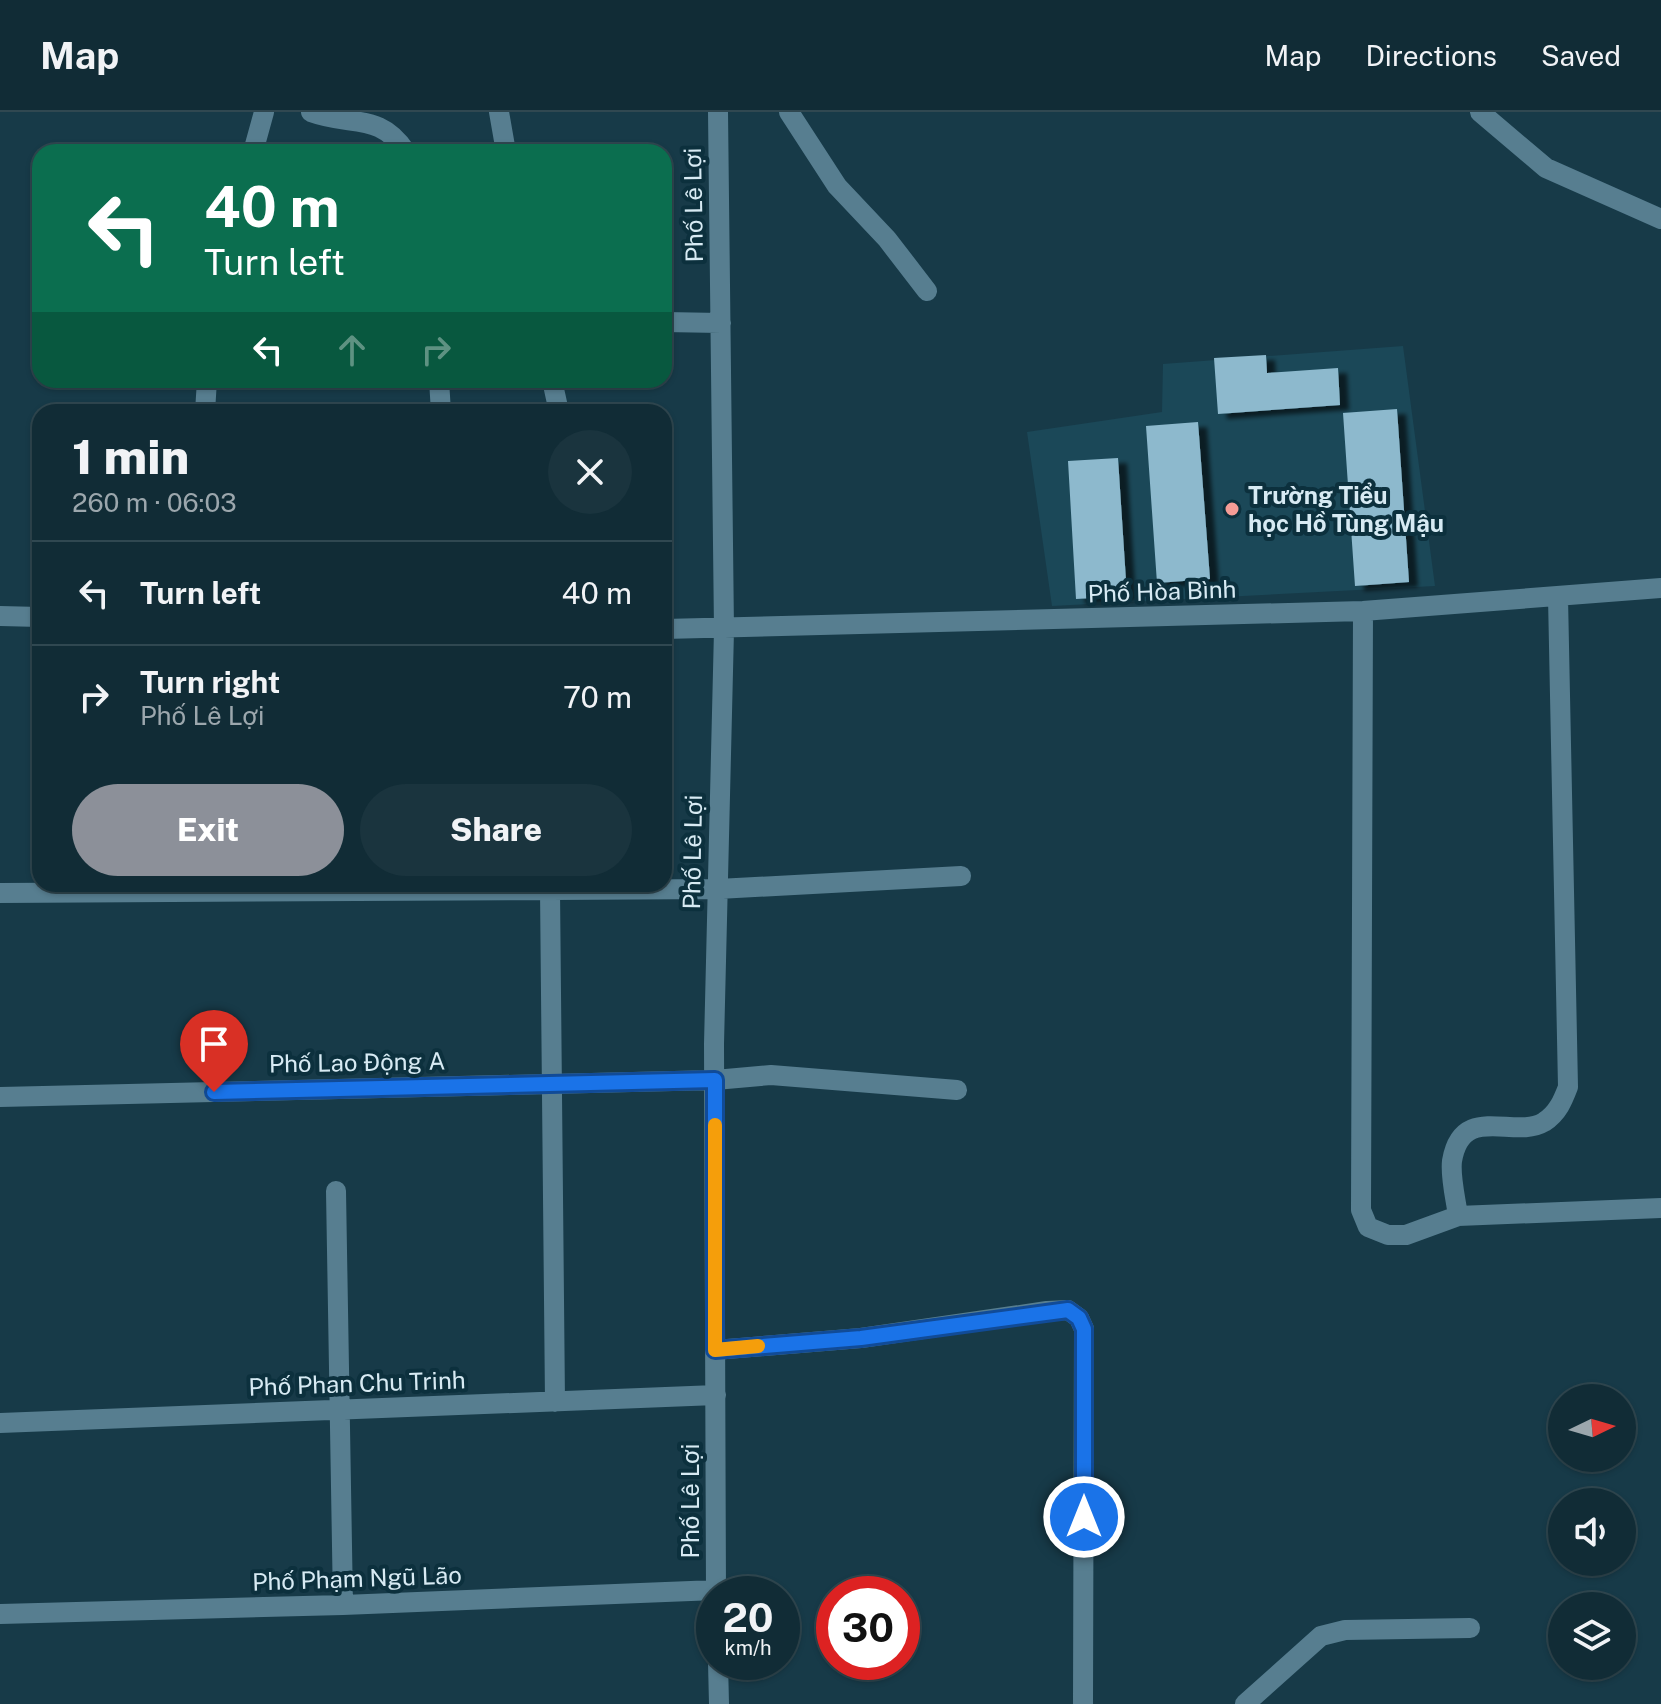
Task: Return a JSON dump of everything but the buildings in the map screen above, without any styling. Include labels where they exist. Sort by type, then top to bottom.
[{"type":"street","points":[[255,144],[264,112]]},
{"type":"street","points":[[311,112],[377,119],[402,144]]},
{"type":"street","points":[[499,112],[505,144]]},
{"type":"street","name":"Phố Lê Lợi","points":[[716,1576],[715,1080],[724,630],[718,112]]},
{"type":"street","points":[[789,112],[837,186],[887,239],[927,291]]},
{"type":"street","points":[[1480,112],[1546,168],[1661,219]]},
{"type":"street","points":[[672,322],[721,323]]},
{"type":"street","name":"Phố Hòa Bình","points":[[672,629],[1363,611],[1661,588]]},
{"type":"street","points":[[1458,1216],[1452,1161],[1460,1142],[1469,1132],[1486,1124],[1524,1127],[1543,1123],[1560,1108],[1568,1087],[1558,597]]},
{"type":"street","points":[[1363,611],[1361,1210],[1368,1227],[1388,1235],[1420,1232],[1458,1216],[1661,1208]]},
{"type":"street","points":[[0,616],[32,617]]},
{"type":"street","points":[[672,889],[961,876]]},
{"type":"street","points":[[0,893],[32,892]]},
{"type":"street","points":[[550,892],[555,1402]]},
{"type":"street","name":"Phố Lao Động A","points":[[0,1097],[715,1080],[771,1075],[957,1090]]},
{"type":"street","points":[[336,1191],[343,1605]]},
{"type":"street","points":[[715,1350],[861,1338],[1047,1311],[1068,1310],[1079,1318],[1084,1329],[1083,1704]]},
{"type":"street","name":"Phố Phan Chu Trinh","points":[[0,1423],[716,1395]]},
{"type":"street","name":"Phố Phạm Ngũ Lão","points":[[0,1614],[696,1593]]},
{"type":"street","points":[[1245,1704],[1321,1636],[1345,1630],[1470,1628]]},
{"type":"street","points":[[718,1680],[719,1704]]},
{"type":"shaded area","name":"Trường Tiểu học Hồ Tùng Mậu","points":[[1403,346],[1435,586],[1052,606],[1027,432],[1162,412],[1163,364]]},
{"type":"slow traffic","points":[[715,1125],[715,1350],[758,1346]]},
{"type":"place","name":"Trường Tiểu học Hồ Tùng Mậu","points":[[1232,509]]},
{"type":"route","points":[[214,1092],[715,1080],[715,1350],[861,1338],[1068,1310],[1079,1318],[1084,1329],[1084,1517]]}]
